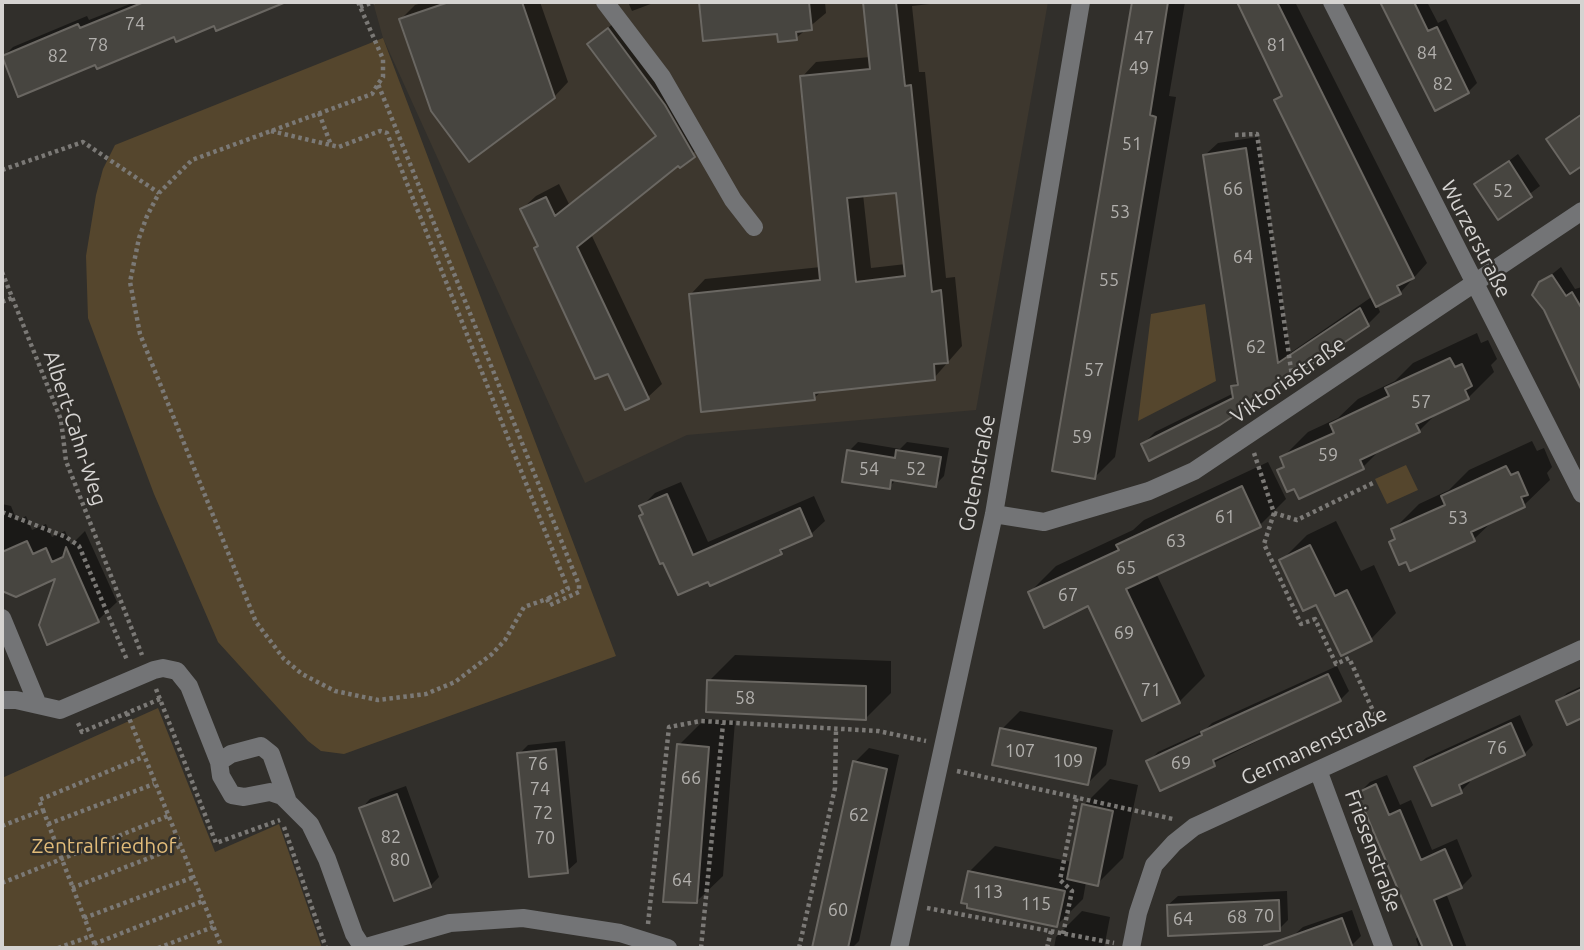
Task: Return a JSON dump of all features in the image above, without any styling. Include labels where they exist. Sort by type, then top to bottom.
[{"type":"street","points":[[605,2],[662,77],[733,200],[754,227]]},
{"type":"street","name":"Gotenstraße","points":[[899,948],[994,514],[1081,2]]},
{"type":"street","name":"Wurzerstraße","points":[[1332,2],[1472,283],[1582,494]]},
{"type":"street","name":"Viktoriastraße","points":[[994,514],[1044,522],[1136,495],[1194,471],[1582,211]]},
{"type":"street","points":[[2,618],[32,704]]},
{"type":"street","name":"Germanenstraße","points":[[1131,947],[1138,913],[1154,865],[1174,843],[1194,827],[1385,737],[1582,649]]},
{"type":"street","points":[[2,700],[60,710],[142,676],[170,669],[185,678],[219,762],[222,776],[232,795],[244,797],[270,792],[287,799]]},
{"type":"street","points":[[219,762],[231,754],[261,746],[271,754],[287,799],[318,837],[354,934],[363,948],[450,923],[523,918],[578,925],[646,940],[667,948]]},
{"type":"street","name":"Friesenstraße","points":[[1318,770],[1384,948]]},
{"type":"path","points":[[270,131],[339,147],[380,131],[387,133],[568,589],[524,607],[505,640],[482,665],[455,682],[426,694],[390,699],[354,697],[314,682],[284,659],[262,632],[248,605],[138,328],[132,305],[131,273],[142,227],[159,193],[192,160],[270,131],[319,113],[372,94],[383,77],[383,59],[359,4],[374,2]]},
{"type":"path","points":[[378,84],[579,585],[579,592],[573,596],[550,605],[547,599]]},
{"type":"path","points":[[319,113],[332,146]]},
{"type":"path","points":[[1235,135],[1257,134],[1296,401]]},
{"type":"path","points":[[2,170],[83,142],[159,193]]},
{"type":"path","name":"Albert-Cahn-Weg","points":[[2,272],[61,420],[66,461],[142,676]]},
{"type":"path","points":[[2,302],[12,298]]},
{"type":"path","points":[[1248,436],[1274,513],[1264,544],[1301,624],[1315,619],[1336,664],[1349,658],[1385,737]]},
{"type":"path","points":[[1274,513],[1297,520],[1375,482]]},
{"type":"path","points":[[2,512],[66,537],[79,546],[142,676]]},
{"type":"path","points":[[71,706],[82,732],[160,699]]},
{"type":"path","points":[[127,713],[222,948]]},
{"type":"path","points":[[646,940],[669,727],[701,721],[878,731],[944,744]]},
{"type":"path","points":[[701,948],[723,724]]},
{"type":"path","points":[[799,948],[835,788],[836,730]]},
{"type":"path","points":[[144,757],[39,800],[95,946],[202,901]]},
{"type":"path","points":[[939,768],[1161,814],[1194,827]]},
{"type":"path","points":[[48,824],[155,784]]},
{"type":"path","points":[[1063,934],[1072,891],[1060,880],[1077,796]]},
{"type":"path","points":[[2,826],[43,810]]},
{"type":"path","points":[[2,883],[168,817]]},
{"type":"path","points":[[72,888],[180,846]]},
{"type":"path","points":[[84,918],[194,877]]},
{"type":"path","points":[[909,905],[1131,947]]},
{"type":"path","points":[[158,948],[213,927]]},
{"type":"path","points":[[1047,948],[1051,931]]},
{"type":"path","points":[[58,948],[91,936]]},
{"type":"shaded area","points":[[373,2],[1048,2],[976,410],[687,435],[585,483],[383,38]]},
{"type":"green space","points":[[383,38],[616,656],[344,754],[321,751],[308,741],[218,642],[154,494],[88,318],[86,256],[96,195],[103,169],[115,145]]},
{"type":"green space","points":[[1205,304],[1216,381],[1138,421],[1151,314]]},
{"type":"green space","points":[[1406,465],[1418,490],[1387,504],[1375,479]]},
{"type":"green space","name":"Zentralfriedhof","points":[[158,708],[215,852],[279,824],[322,948],[2,948],[2,778]]},
{"type":"building","points":[[144,2],[286,2],[216,31],[214,26],[176,42],[174,37],[97,69],[95,65],[18,97],[2,56],[78,24],[80,28]]},
{"type":"building","points":[[449,2],[522,2],[555,98],[469,162],[431,111],[399,19]]},
{"type":"building","points":[[699,2],[809,2],[812,30],[796,32],[797,40],[778,42],[777,34],[703,41]]},
{"type":"building","points":[[863,2],[896,2],[905,86],[911,85],[932,292],[941,290],[948,363],[934,364],[935,380],[814,393],[815,400],[701,412],[689,294],[820,280],[800,76],[870,69]],"holes":[[[896,193],[905,276],[856,282],[847,198]]]},
{"type":"building","points":[[1132,2],[1168,2],[1150,115],[1156,117],[1095,479],[1052,471]]},
{"type":"building","points":[[1237,2],[1277,2],[1414,278],[1397,286],[1401,294],[1376,307],[1274,100],[1282,96]]},
{"type":"building","points":[[1380,2],[1414,2],[1428,31],[1437,27],[1469,93],[1435,111]]},
{"type":"building","points":[[608,28],[665,105],[695,157],[680,168],[678,166],[577,247],[649,399],[625,410],[608,374],[595,379],[534,248],[538,246],[520,209],[546,197],[555,216],[656,136],[587,44]]},
{"type":"building","points":[[1582,114],[1582,166],[1570,174],[1546,139]]},
{"type":"building","points":[[1246,148],[1278,363],[1360,308],[1369,326],[1220,425],[1149,461],[1141,444],[1233,398],[1231,386],[1238,385],[1203,155]]},
{"type":"building","points":[[1509,161],[1532,197],[1498,220],[1474,184]]},
{"type":"building","points":[[1552,275],[1566,296],[1572,292],[1582,309],[1582,391],[1544,310],[1532,295],[1539,282]]},
{"type":"building","points":[[1450,358],[1455,367],[1462,364],[1472,386],[1465,390],[1469,399],[1416,424],[1420,432],[1360,460],[1364,469],[1299,499],[1294,489],[1287,492],[1277,470],[1284,467],[1280,457],[1334,433],[1330,424],[1389,396],[1385,388]]},
{"type":"building","points":[[847,450],[895,458],[896,450],[941,457],[936,487],[891,480],[890,489],[842,482]]},
{"type":"building","points":[[1506,466],[1511,475],[1518,472],[1528,495],[1521,497],[1525,507],[1471,532],[1475,541],[1410,571],[1406,562],[1399,565],[1389,542],[1395,539],[1391,529],[1445,505],[1441,496]]},
{"type":"building","points":[[1242,486],[1261,527],[1126,589],[1180,703],[1142,721],[1088,606],[1044,628],[1028,592],[1119,550],[1116,545]]},
{"type":"building","points":[[667,494],[693,555],[800,508],[812,536],[780,550],[782,554],[710,586],[708,582],[678,595],[663,563],[660,564],[639,516],[643,514],[639,506]]},
{"type":"building","points":[[27,541],[33,554],[46,548],[52,562],[63,557],[66,547],[99,622],[47,645],[39,625],[55,579],[16,597],[2,591],[2,552]]},
{"type":"building","points":[[1310,545],[1335,596],[1347,590],[1372,641],[1341,656],[1316,605],[1303,611],[1279,560]]},
{"type":"building","points":[[1328,674],[1341,701],[1213,760],[1215,766],[1160,791],[1146,761],[1202,735],[1201,732]]},
{"type":"building","points":[[707,680],[866,686],[866,720],[706,712]]},
{"type":"building","points":[[1582,689],[1582,718],[1567,725],[1556,701]]},
{"type":"building","points":[[1511,723],[1525,755],[1459,785],[1462,793],[1432,806],[1414,767]]},
{"type":"building","points":[[1000,728],[1096,748],[1088,785],[992,765]]},
{"type":"building","points":[[677,744],[709,747],[697,903],[663,902]]},
{"type":"building","points":[[556,749],[568,873],[529,877],[517,753]]},
{"type":"building","points":[[853,761],[887,769],[848,948],[812,948]]},
{"type":"building","points":[[1376,784],[1389,815],[1400,810],[1421,860],[1445,849],[1462,888],[1434,900],[1453,948],[1423,948],[1357,793]]},
{"type":"building","points":[[397,794],[431,887],[394,901],[359,808]]},
{"type":"building","points":[[1082,804],[1113,811],[1098,886],[1067,879]]},
{"type":"building","points":[[968,871],[1065,891],[1057,927],[967,908],[967,904],[961,903]]},
{"type":"building","points":[[1279,900],[1280,931],[1168,936],[1167,905]]},
{"type":"building","points":[[1342,918],[1353,948],[1264,946]]}]
